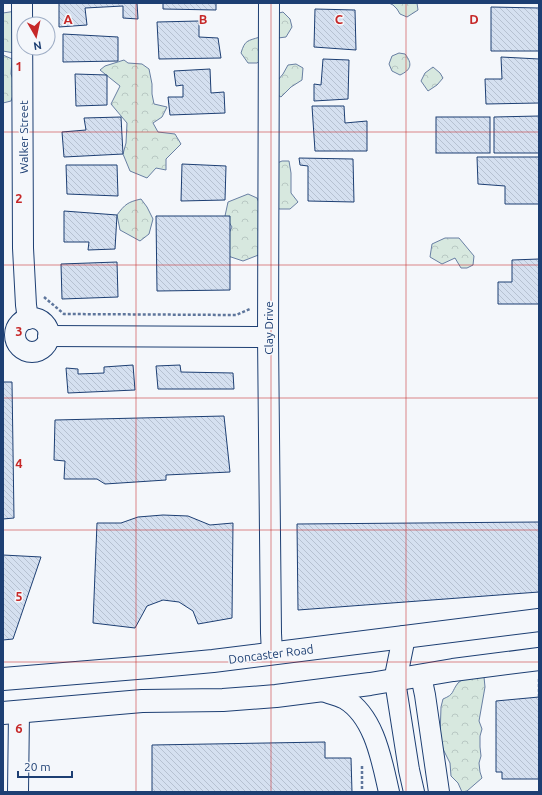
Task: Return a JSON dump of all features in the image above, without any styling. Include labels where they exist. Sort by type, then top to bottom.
[{"type":"main road","name":"Doncaster Road","points":[[10,678],[213,661],[539,620]]},
{"type":"main road","points":[[404,637],[421,676]]},
{"type":"main road","points":[[395,680],[404,637]]},
{"type":"main road","points":[[10,678],[11,712],[142,701],[223,700],[276,696],[539,659]]},
{"type":"street","name":"Walker Street","points":[[22,3],[23,248],[28,319]]},
{"type":"street","name":"Clay Drive","points":[[269,3],[268,337],[270,633],[272,654]]},
{"type":"street","points":[[28,319],[40,321],[45,325],[48,336],[47,342],[44,347],[34,352],[11,348],[16,340],[16,329],[19,324],[28,319]]},
{"type":"street","points":[[48,336],[268,337]]},
{"type":"street","points":[[421,676],[439,792]]},
{"type":"street","points":[[395,680],[413,792]]},
{"type":"street","points":[[319,690],[345,698],[354,705],[361,714],[371,730],[377,744],[389,792]]},
{"type":"street","points":[[11,712],[18,792]]},
{"type":"street","points":[[434,756],[454,792]]},
{"type":"path","points":[[24,276],[41,295],[64,314],[236,315],[268,304]]},
{"type":"path","points":[[539,678],[539,697]]},
{"type":"green space","points":[[389,3],[417,3],[418,10],[407,17],[400,14],[393,5]]},
{"type":"green space","points":[[29,9],[31,16],[16,16],[16,47],[14,53],[3,51],[3,13]]},
{"type":"green space","points":[[283,12],[290,19],[292,27],[286,37],[278,38],[275,14]]},
{"type":"green space","points":[[260,37],[264,58],[257,63],[248,63],[241,53],[245,43],[249,40]]},
{"type":"green space","points":[[399,53],[405,54],[410,64],[409,69],[400,75],[392,71],[389,64],[392,56]]},
{"type":"green space","points":[[3,55],[12,59],[11,74],[16,87],[11,101],[3,103]]},
{"type":"green space","points":[[124,60],[128,63],[142,64],[149,69],[154,104],[167,107],[162,117],[153,123],[158,132],[175,134],[181,144],[166,159],[166,170],[156,168],[147,178],[130,171],[123,154],[126,143],[127,123],[111,104],[120,86],[100,70],[105,66]]},
{"type":"green space","points":[[296,64],[303,68],[302,80],[291,87],[281,97],[276,94],[278,80],[288,65]]},
{"type":"green space","points":[[433,67],[443,78],[437,85],[428,91],[421,81],[425,73]]},
{"type":"green space","points":[[282,161],[289,161],[291,173],[291,193],[298,202],[290,209],[268,207],[275,164]]},
{"type":"green space","points":[[248,194],[257,198],[265,217],[261,254],[243,261],[228,256],[226,239],[232,227],[225,216],[228,202]]},
{"type":"green space","points":[[141,199],[153,219],[149,234],[140,241],[120,230],[117,215],[127,204]]},
{"type":"green space","points":[[445,238],[459,238],[474,256],[473,265],[467,268],[461,268],[455,258],[442,264],[430,257],[432,244]]},
{"type":"green space","points":[[471,675],[484,677],[485,687],[479,721],[482,729],[480,736],[481,756],[479,763],[482,778],[467,791],[462,792],[458,783],[451,776],[450,763],[443,749],[440,737],[441,707],[443,699],[451,694],[458,683]]},
{"type":"building","points":[[59,3],[137,3],[138,19],[123,18],[123,6],[85,8],[87,25],[59,27]]},
{"type":"building","points":[[163,3],[216,3],[216,10],[163,9]]},
{"type":"building","points":[[491,7],[539,8],[539,51],[491,51]]},
{"type":"building","points":[[315,9],[355,10],[356,50],[314,47]]},
{"type":"building","points":[[199,21],[199,37],[218,38],[221,58],[159,59],[157,22]]},
{"type":"building","points":[[63,34],[118,37],[118,61],[63,62]]},
{"type":"building","points":[[501,57],[539,59],[539,103],[486,104],[485,79],[502,79]]},
{"type":"building","points":[[323,59],[349,60],[348,99],[314,101],[314,84],[321,85]]},
{"type":"building","points":[[210,69],[211,93],[224,92],[225,113],[170,115],[168,97],[183,97],[183,85],[176,86],[174,71]]},
{"type":"building","points":[[75,74],[107,75],[107,105],[76,106]]},
{"type":"building","points":[[312,106],[344,106],[345,123],[367,121],[367,151],[315,151]]},
{"type":"building","points":[[539,116],[539,153],[494,153],[494,117]]},
{"type":"building","points":[[121,117],[123,154],[64,157],[62,132],[86,130],[84,118]]},
{"type":"building","points":[[436,117],[490,117],[490,153],[436,153]]},
{"type":"building","points":[[477,157],[539,157],[539,204],[505,204],[505,186],[478,184]]},
{"type":"building","points":[[299,158],[353,159],[354,202],[308,201],[308,166],[300,165]]},
{"type":"building","points":[[182,164],[226,166],[225,200],[181,201]]},
{"type":"building","points":[[66,165],[117,165],[118,196],[67,194]]},
{"type":"building","points":[[64,211],[117,215],[115,249],[88,250],[89,242],[64,242]]},
{"type":"building","points":[[156,216],[230,216],[230,290],[157,291]]},
{"type":"building","points":[[539,259],[539,304],[498,304],[498,282],[512,282],[512,260]]},
{"type":"building","points":[[117,262],[118,297],[62,299],[61,264]]},
{"type":"building","points":[[133,365],[135,390],[68,393],[66,368],[78,369],[78,374],[104,373],[104,367]]},
{"type":"building","points":[[180,365],[181,372],[233,373],[234,389],[158,389],[156,366]]},
{"type":"building","points":[[3,382],[12,382],[14,518],[3,519]]},
{"type":"building","points":[[224,416],[230,472],[166,475],[166,480],[105,484],[97,479],[64,479],[65,461],[54,460],[55,420]]},
{"type":"building","points":[[163,515],[188,516],[210,525],[233,523],[232,618],[198,624],[193,611],[179,602],[163,600],[147,606],[135,628],[93,623],[97,523],[121,523],[138,517]]},
{"type":"building","points":[[539,522],[539,592],[298,610],[297,524]]},
{"type":"building","points":[[3,555],[41,557],[13,639],[3,640]]},
{"type":"building","points":[[539,697],[539,779],[502,779],[502,772],[496,772],[496,701]]},
{"type":"building","points":[[325,742],[325,758],[351,758],[352,792],[152,792],[152,745]]}]
